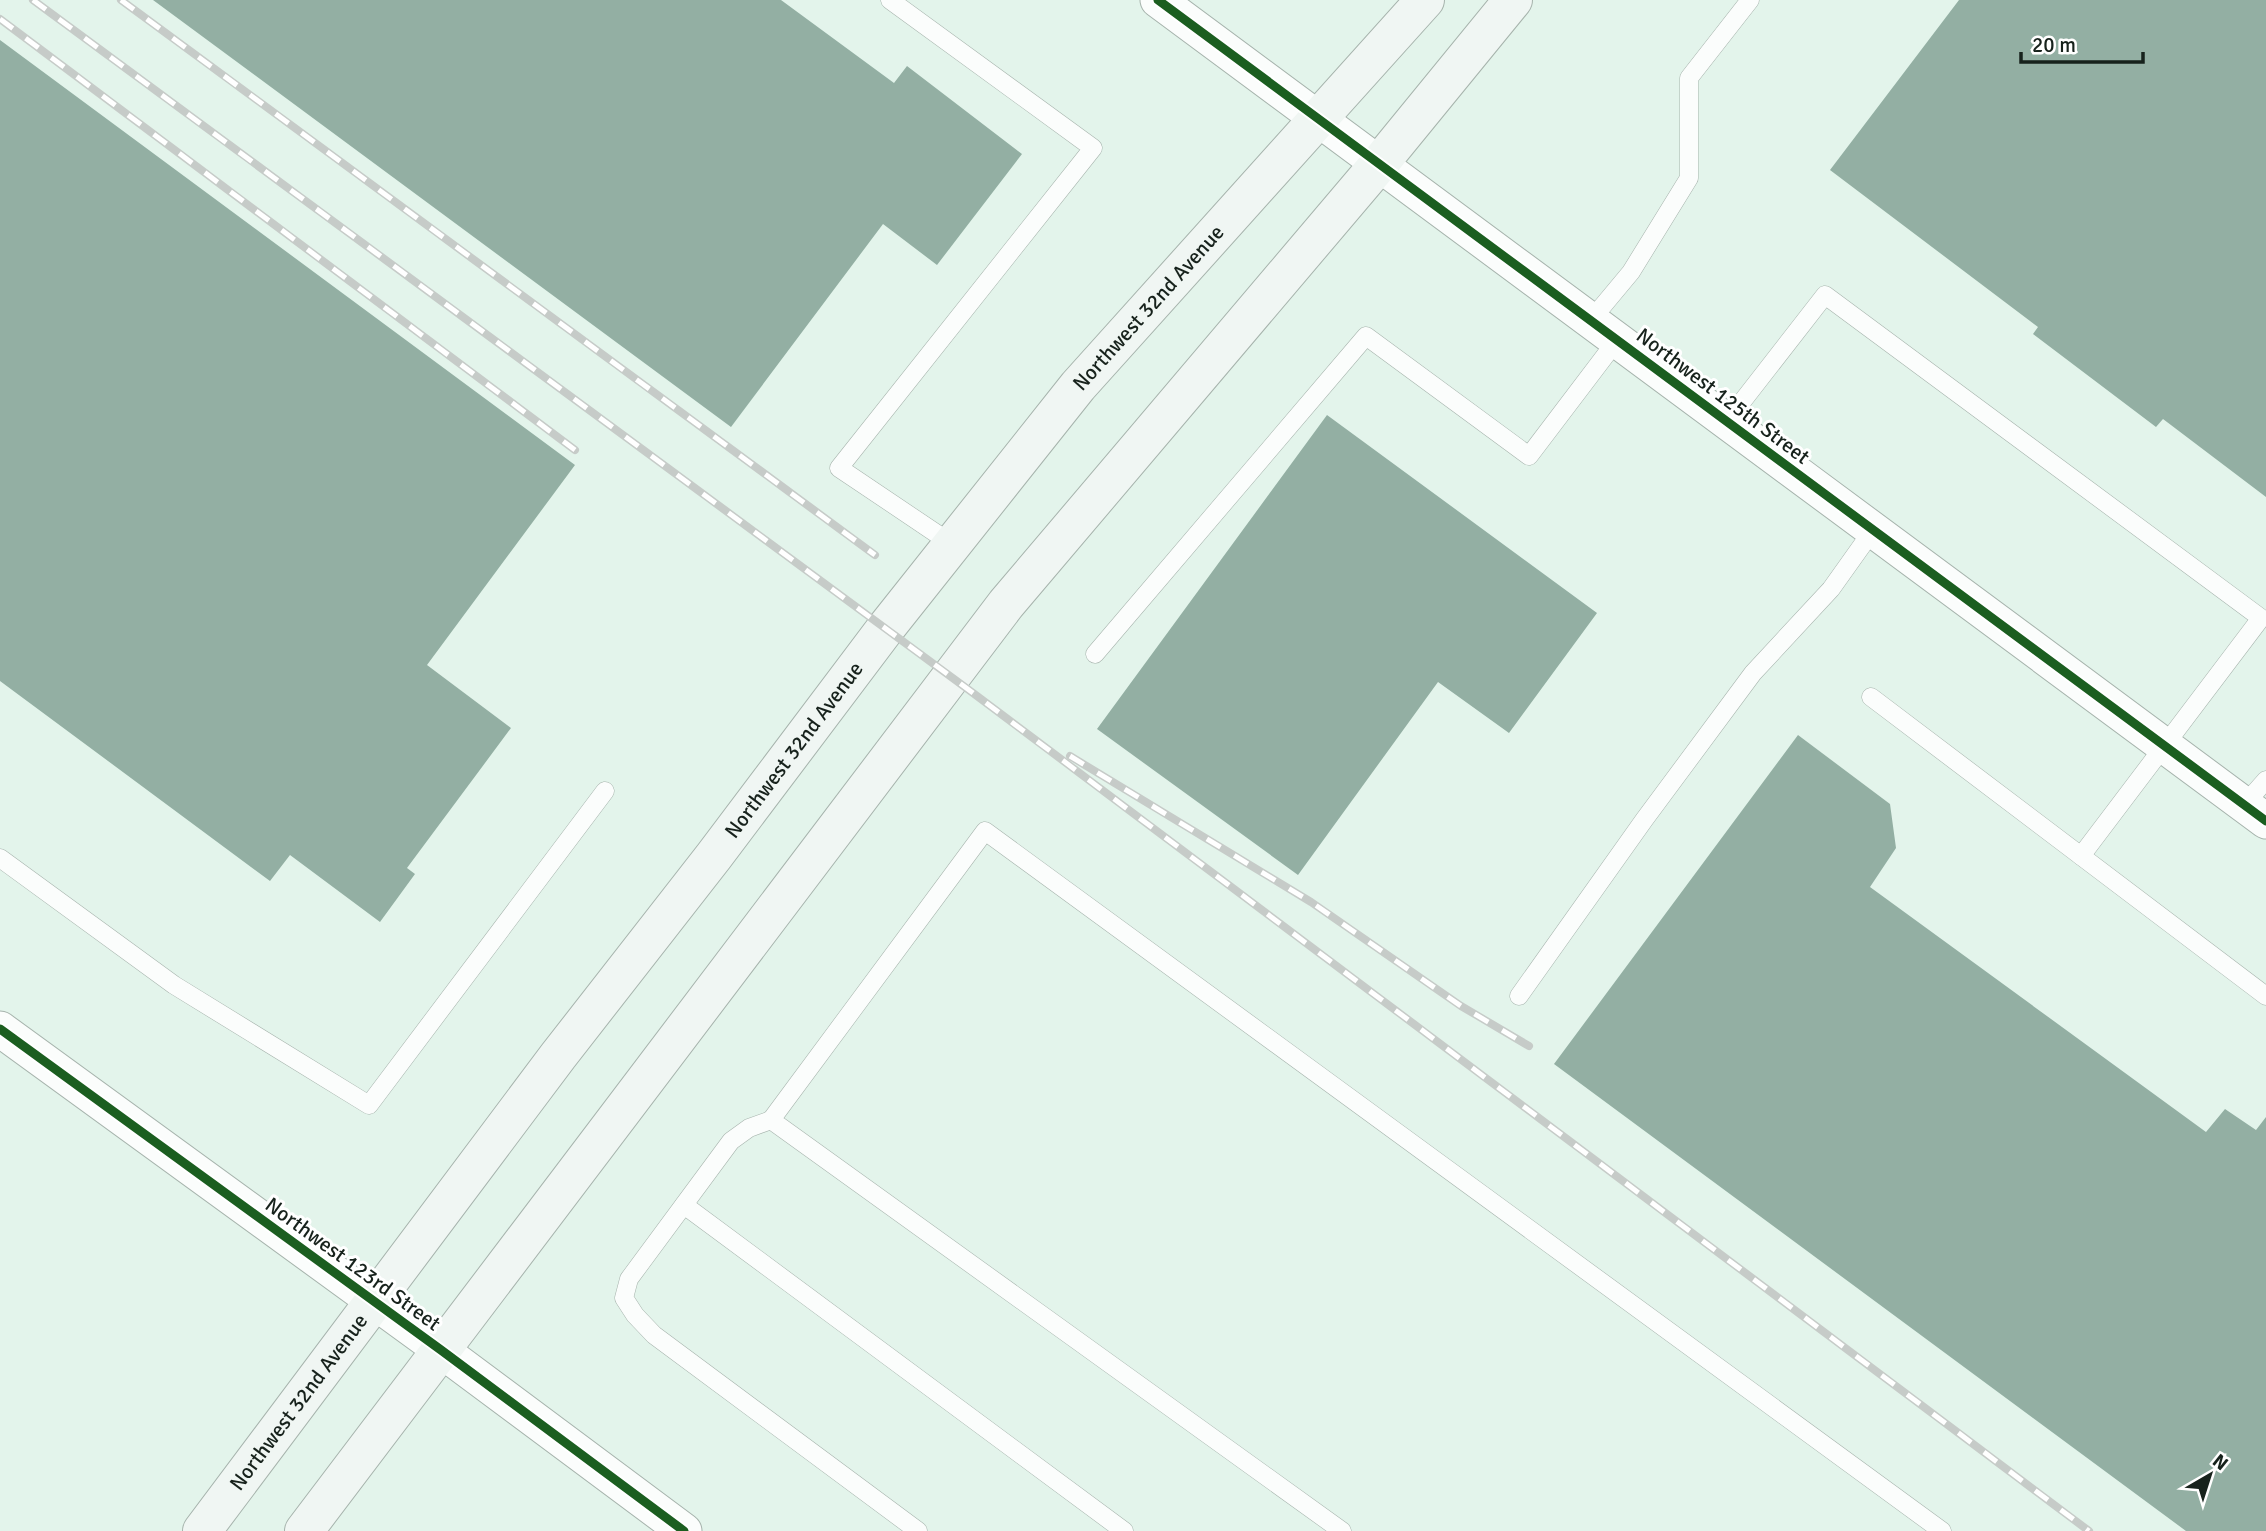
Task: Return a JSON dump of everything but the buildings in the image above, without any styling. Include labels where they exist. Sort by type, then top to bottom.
[{"type":"main road","name":"Northwest 32nd Avenue","points":[[202,1531],[558,1055],[1077,386],[1425,0]]},
{"type":"main road","points":[[304,1531],[1006,604],[1379,164],[1513,0]]},
{"type":"street","name":"Northwest 125th Street","points":[[1158,0],[2164,746],[2259,802]]},
{"type":"street","name":"Northwest 123rd Street","points":[[0,1029],[441,1350],[684,1531]]},
{"type":"lane","points":[[890,0],[1093,148],[839,468],[952,544]]},
{"type":"lane","points":[[1095,654],[1366,336],[1529,456],[1604,330],[1631,272],[1689,178],[1689,78],[1750,0]]},
{"type":"lane","points":[[1727,421],[1825,295],[2261,618],[2081,856]]},
{"type":"lane","points":[[1518,996],[1754,673],[1831,589],[1873,530]]},
{"type":"lane","points":[[1871,697],[2266,996]]},
{"type":"lane","points":[[0,858],[174,985],[369,1105],[605,791]]},
{"type":"lane","points":[[918,1531],[654,1335],[635,1315],[624,1298],[629,1279],[731,1140],[749,1128],[771,1119],[985,831],[1942,1531]]},
{"type":"lane","points":[[771,1119],[1342,1531]]},
{"type":"lane","points":[[684,1205],[1124,1531]]},
{"type":"railway","points":[[33,0],[973,693],[2089,1531]]},
{"type":"railway","points":[[121,0],[875,555]]},
{"type":"railway","points":[[0,19],[575,450]]},
{"type":"railway","points":[[1070,756],[1311,902],[1461,1006],[1529,1046]]},
{"type":"cycle path","points":[[1158,0],[2266,821]]},
{"type":"cycle path","points":[[0,1029],[441,1350],[684,1531]]}]
